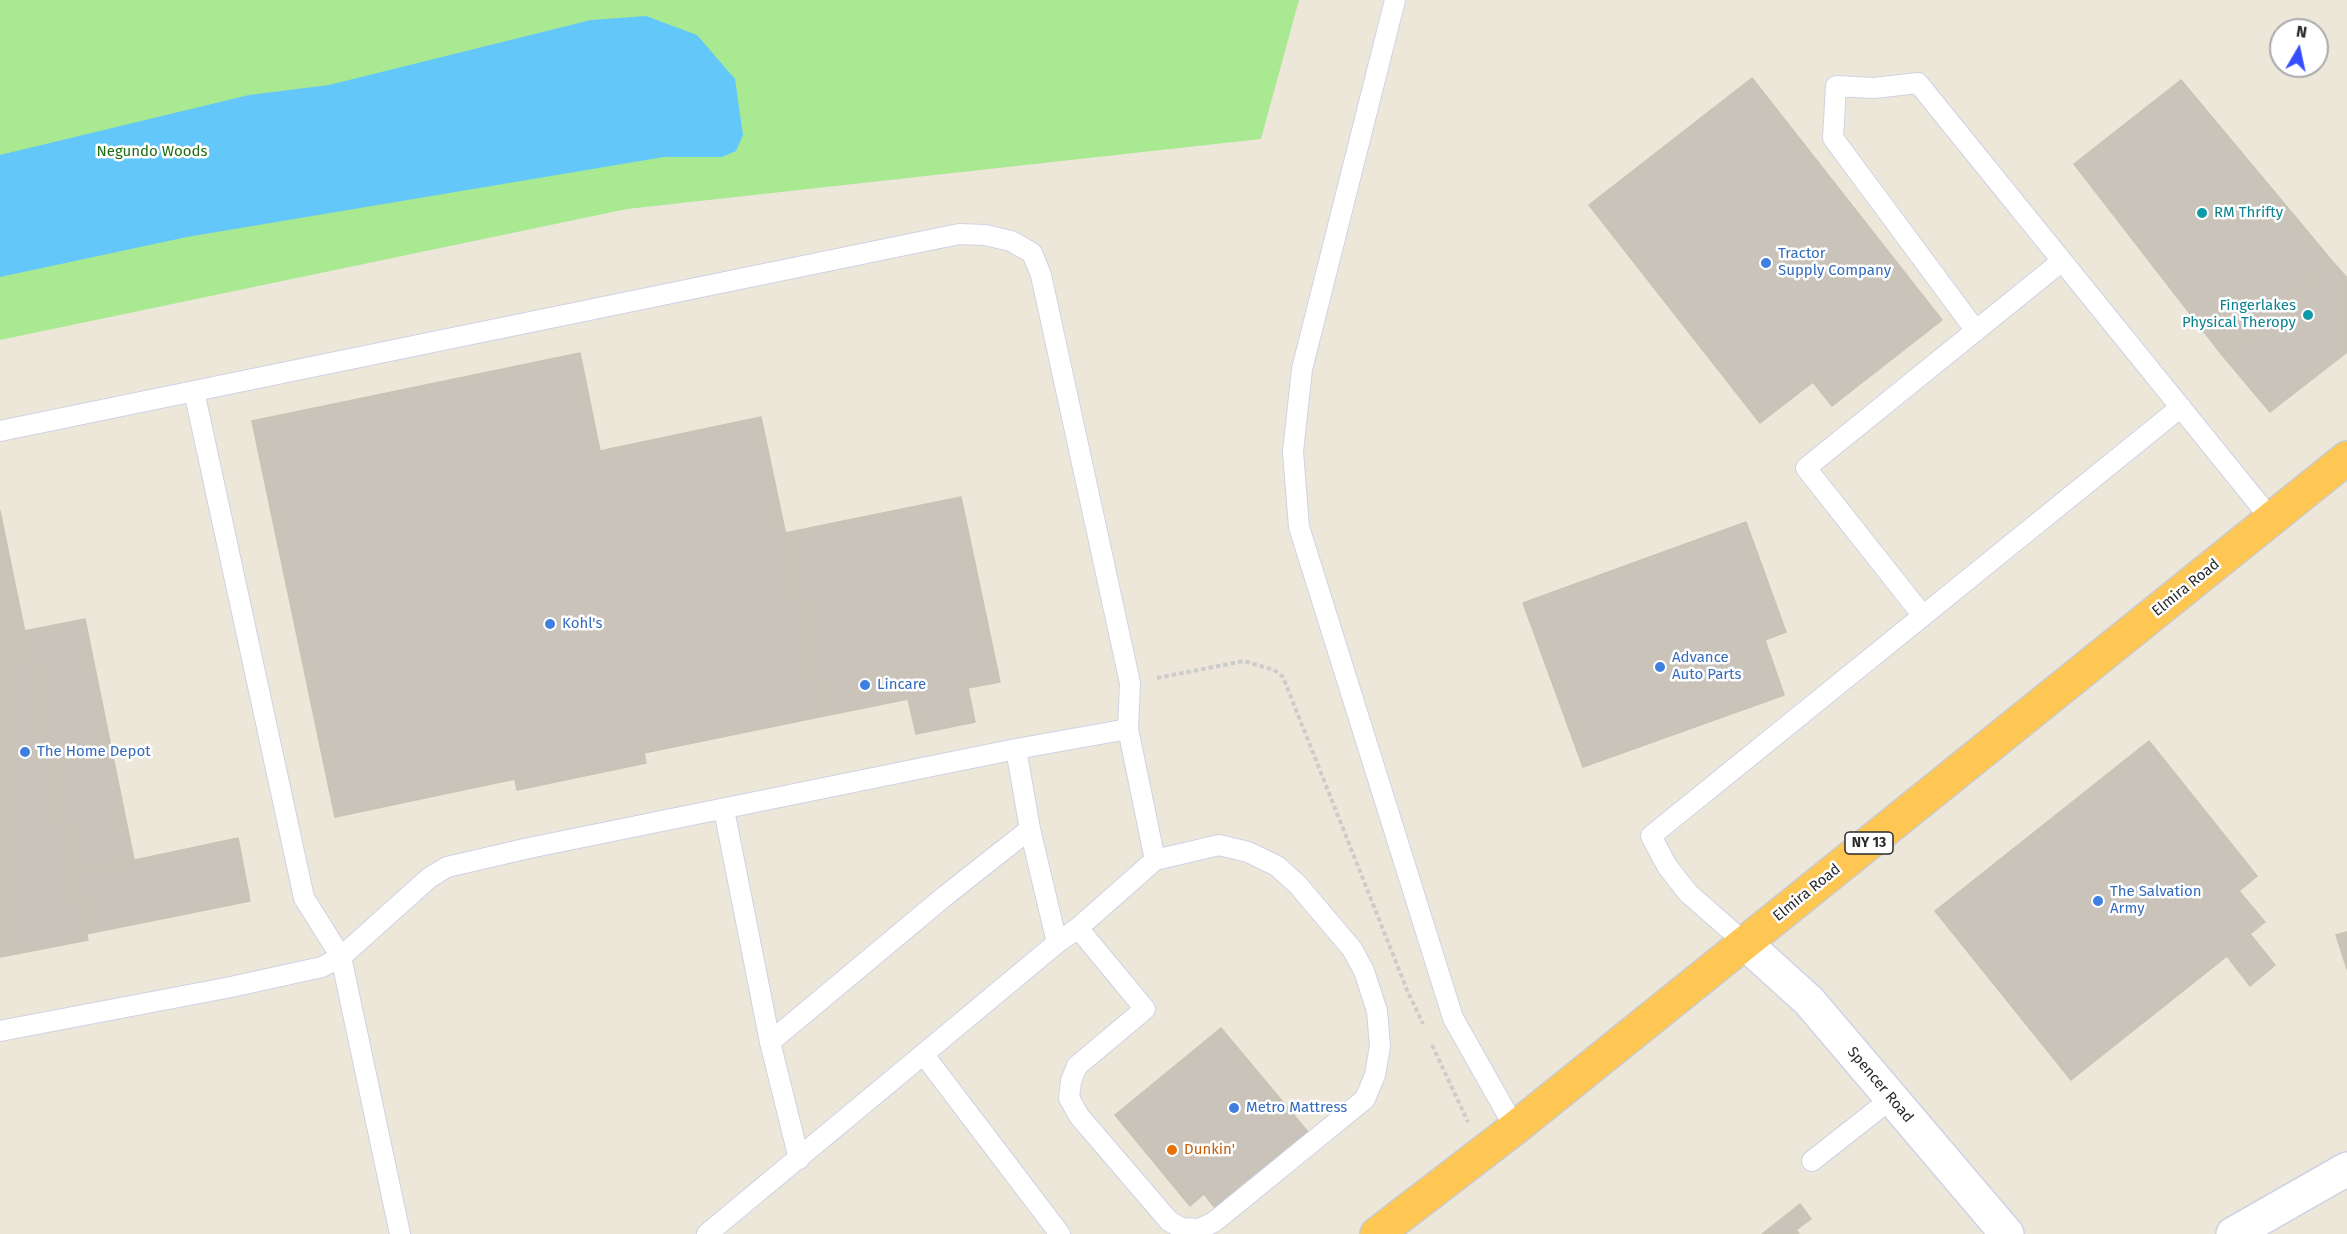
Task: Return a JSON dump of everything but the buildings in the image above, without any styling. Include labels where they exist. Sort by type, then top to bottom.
[{"type":"highway","name":"Elmira Road","points":[[1377,1234],[1515,1128],[2347,458]]},
{"type":"street","name":"Spencer Road","points":[[1745,943],[1809,1001],[2007,1234]]},
{"type":"street","points":[[2233,1234],[2347,1169]]},
{"type":"lane","points":[[1395,0],[1302,369],[1293,452],[1299,527],[1453,1018],[1515,1128]]},
{"type":"lane","points":[[1976,331],[1833,138],[1836,86],[1874,88],[1918,83],[2271,519]]},
{"type":"lane","points":[[0,430],[959,234],[985,235],[1011,241],[1032,253],[1041,275],[1130,683],[1128,729],[1155,860]]},
{"type":"lane","points":[[1923,616],[1806,468],[2062,261]]},
{"type":"lane","points":[[194,391],[304,898],[341,957],[400,1234]]},
{"type":"lane","points":[[1745,943],[1688,893],[1667,866],[1651,836],[2181,407]]},
{"type":"lane","points":[[0,1031],[322,968],[341,957],[429,878],[447,867],[529,848],[1016,749],[1128,729]]},
{"type":"lane","points":[[1016,749],[1030,829],[1057,943]]},
{"type":"lane","points":[[724,810],[770,1042],[799,1159]]},
{"type":"lane","points":[[770,1042],[945,896],[1030,829]]},
{"type":"lane","points":[[707,1234],[1078,928],[1155,860],[1219,845],[1248,852],[1277,866],[1298,885],[1353,949],[1364,971],[1377,1011],[1380,1046],[1376,1075],[1365,1099],[1214,1222],[1199,1229],[1181,1228],[1169,1221],[1079,1116],[1069,1098],[1071,1081],[1077,1066],[1145,1009],[1078,928]]},
{"type":"lane","points":[[924,1055],[1060,1234]]},
{"type":"lane","points":[[1812,1161],[1892,1098]]},
{"type":"path","points":[[1130,683],[1244,661],[1274,670],[1282,676],[1407,990],[1426,1032]]},
{"type":"path","points":[[1431,1042],[1482,1153]]},
{"type":"green space","name":"Negundo Woods","points":[[0,0],[1299,0],[1261,139],[627,209],[0,340]]},
{"type":"water","points":[[646,16],[697,35],[735,79],[743,135],[736,151],[722,157],[664,157],[187,237],[0,277],[0,155],[249,95],[329,85],[591,20]]},
{"type":"place","name":"RM Thrifty","points":[[2202,213]]},
{"type":"place","name":"Tractor Supply Company","points":[[1766,263]]},
{"type":"place","name":"Fingerlakes Physical Theropy","points":[[2308,315]]},
{"type":"place","name":"Kohl's","points":[[550,624]]},
{"type":"place","name":"Advance Auto Parts","points":[[1660,667]]},
{"type":"place","name":"Lincare","points":[[865,685]]},
{"type":"place","name":"The Home Depot","points":[[25,752]]},
{"type":"place","name":"The Salvation Army","points":[[2098,901]]},
{"type":"place","name":"Metro Mattress","points":[[1234,1108]]},
{"type":"place","name":"Dunkin'","points":[[1172,1150]]}]
